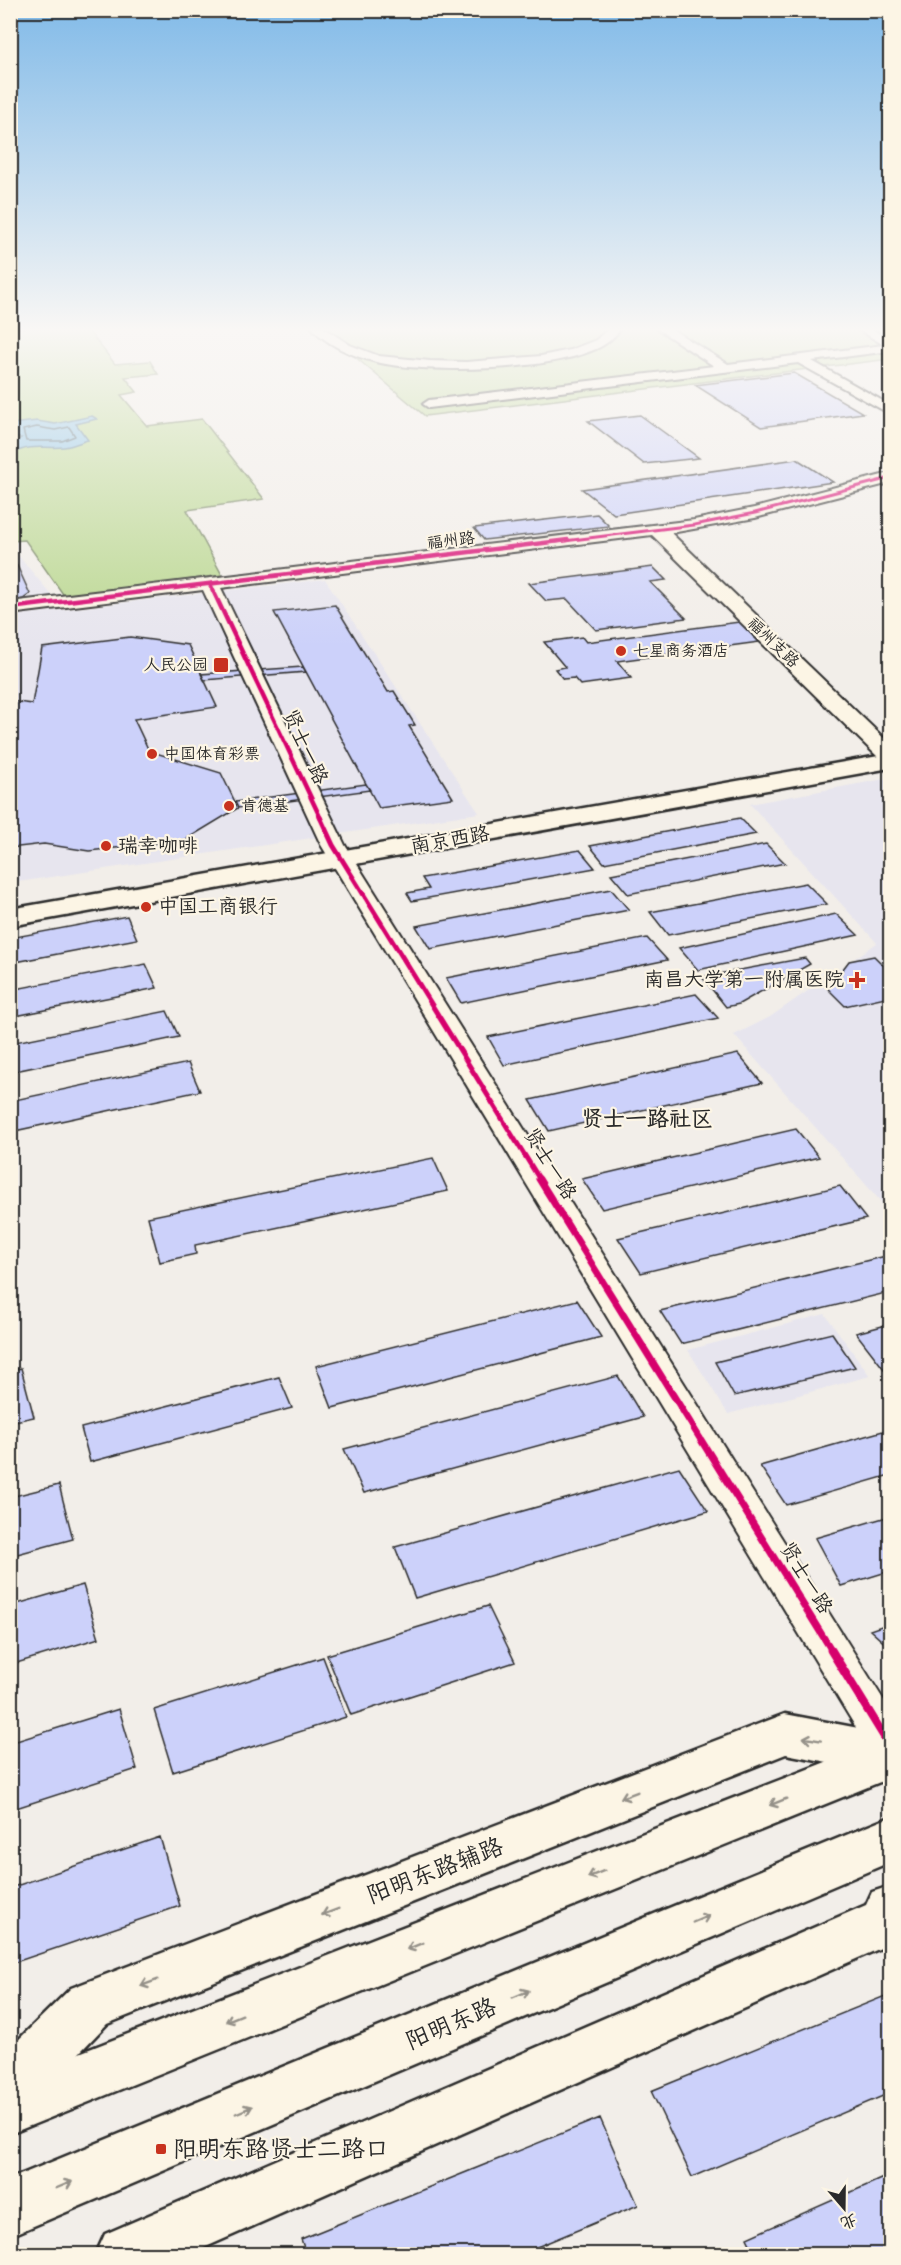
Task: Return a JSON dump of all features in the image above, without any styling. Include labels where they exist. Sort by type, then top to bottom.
[{"type":"main road","name":"南京西路","points":[[10,918],[337,852],[889,754]]},
{"type":"main road","name":"南京西路","points":[[10,901],[337,852]]},
{"type":"main road","name":"阳明东路辅路","points":[[10,2086],[89,2006],[785,1734],[891,1755]]},
{"type":"main road","points":[[10,2107],[891,1755]]},
{"type":"main road","name":"阳明东路","points":[[10,2208],[891,1839]]},
{"type":"main road","points":[[125,2254],[884,1922],[891,1909]]},
{"type":"street","name":"福州路","points":[[10,608],[657,530],[755,513],[891,478]]},
{"type":"street","name":"福州支路","points":[[657,530],[889,754]]},
{"type":"street","name":"贤士一路","points":[[210,584],[337,852],[891,1746]]},
{"type":"shaded area","points":[[11,547],[54,598],[11,604]]},
{"type":"shaded area","points":[[325,579],[479,813],[11,883],[11,616]]},
{"type":"shaded area","name":"南昌大学第一附属医院","points":[[890,778],[890,1212],[734,1035],[770,1017],[877,943],[750,804]]},
{"type":"shaded area","points":[[825,1314],[870,1376],[728,1414],[688,1350]]},
{"type":"green space","points":[[10,434],[213,434],[264,499],[187,510],[222,575],[65,597],[25,540],[11,541]]},
{"type":"water","points":[[11,434],[83,434],[88,440],[70,446],[38,447],[11,454],[11,445],[21,438],[11,437]]},
{"type":"building","points":[[605,434],[666,434],[699,458],[644,464]]},
{"type":"building","points":[[797,459],[833,482],[614,514],[582,489]]},
{"type":"building","points":[[597,514],[609,526],[484,540],[474,528]]},
{"type":"building","points":[[10,550],[30,594],[23,599],[10,602]]},
{"type":"building","points":[[653,567],[666,580],[650,582],[686,618],[596,630],[567,599],[546,601],[529,583]]},
{"type":"building","points":[[335,605],[388,692],[394,691],[415,725],[409,726],[453,798],[379,808],[274,612]]},
{"type":"building","name":"七星商务酒店","points":[[747,621],[767,641],[617,661],[631,678],[580,685],[574,678],[563,679],[555,669],[565,667],[544,642],[582,637],[586,642]]},
{"type":"building","points":[[130,637],[188,645],[217,707],[134,719],[149,751],[221,773],[238,808],[185,840],[89,851],[44,844],[10,848],[10,701],[32,704],[42,648]]},
{"type":"building","points":[[303,667],[306,672],[204,680],[201,674]]},
{"type":"building","points":[[366,784],[370,790],[238,808],[235,802]]},
{"type":"building","points":[[740,818],[756,834],[604,863],[590,846]]},
{"type":"building","points":[[766,844],[785,863],[628,894],[611,874]]},
{"type":"building","points":[[580,850],[595,868],[412,901],[407,893],[429,889],[422,878]]},
{"type":"building","points":[[806,883],[827,904],[668,935],[650,912]]},
{"type":"building","points":[[611,889],[629,910],[430,949],[416,926]]},
{"type":"building","points":[[836,914],[858,935],[698,970],[679,948]]},
{"type":"building","points":[[127,916],[137,939],[10,963],[10,938]]},
{"type":"building","points":[[647,938],[667,960],[461,1003],[446,978]]},
{"type":"building","points":[[874,956],[890,972],[890,996],[845,1006],[828,989],[849,961]]},
{"type":"building","points":[[805,958],[810,964],[739,1004],[726,1007],[702,977]]},
{"type":"building","points":[[146,964],[157,988],[10,1017],[10,990]]},
{"type":"building","points":[[696,994],[718,1018],[504,1065],[488,1037]]},
{"type":"building","points":[[167,1011],[179,1037],[10,1072],[10,1043]]},
{"type":"building","points":[[738,1054],[762,1083],[549,1131],[530,1100]]},
{"type":"building","points":[[188,1063],[200,1091],[10,1132],[10,1101]]},
{"type":"building","points":[[796,1129],[819,1157],[602,1209],[582,1179]]},
{"type":"building","points":[[433,1158],[448,1191],[195,1245],[196,1254],[160,1262],[148,1217]]},
{"type":"building","points":[[840,1186],[866,1219],[641,1273],[618,1238]]},
{"type":"building","points":[[890,1255],[890,1292],[681,1344],[660,1311]]},
{"type":"building","points":[[577,1300],[601,1337],[332,1408],[316,1366]]},
{"type":"building","points":[[890,1324],[890,1373],[887,1373],[856,1333]]},
{"type":"building","points":[[832,1333],[855,1367],[734,1396],[715,1362]]},
{"type":"building","points":[[21,1368],[34,1417],[10,1422],[10,1371]]},
{"type":"building","points":[[618,1376],[643,1417],[364,1493],[344,1449]]},
{"type":"building","points":[[279,1377],[292,1408],[90,1462],[81,1428]]},
{"type":"building","points":[[890,1429],[890,1475],[786,1505],[760,1466]]},
{"type":"building","points":[[679,1467],[708,1511],[415,1598],[395,1547]]},
{"type":"building","points":[[59,1485],[73,1539],[10,1556],[10,1497]]},
{"type":"building","points":[[890,1516],[890,1571],[841,1586],[815,1538]]},
{"type":"building","points":[[83,1585],[99,1638],[10,1665],[10,1606]]},
{"type":"building","points":[[488,1606],[515,1662],[351,1715],[327,1655]]},
{"type":"building","points":[[890,1623],[890,1648],[870,1630]]},
{"type":"building","points":[[323,1657],[346,1717],[173,1772],[154,1710]]},
{"type":"building","points":[[119,1709],[137,1769],[10,1810],[10,1743]]},
{"type":"building","points":[[160,1837],[180,1906],[10,1964],[10,1888]]},
{"type":"building","points":[[890,1994],[890,2093],[692,2177],[651,2091]]},
{"type":"building","points":[[600,2118],[638,2205],[520,2254],[306,2254],[301,2239]]},
{"type":"building","points":[[890,2175],[890,2254],[755,2254],[747,2238]]},
{"type":"cycle path","points":[[10,608],[694,525],[755,513],[890,478]]},
{"type":"cycle path","points":[[210,584],[333,845],[890,1746]]},
{"type":"place","name":"七星商务酒店","points":[[621,651]]},
{"type":"place","name":"人民公园","points":[[221,665]]},
{"type":"place","name":"中国体育彩票","points":[[152,754]]},
{"type":"place","name":"肯德基","points":[[229,806]]},
{"type":"place","name":"瑞幸咖啡","points":[[106,846]]},
{"type":"place","name":"中国工商银行","points":[[146,907]]},
{"type":"place","name":"南昌大学第一附属医院","points":[[857,980]]},
{"type":"place","name":"阳明东路贤士二路口","points":[[161,2149]]},
{"type":"district","name":"贤士一路社区","points":[[647,1119]]}]
